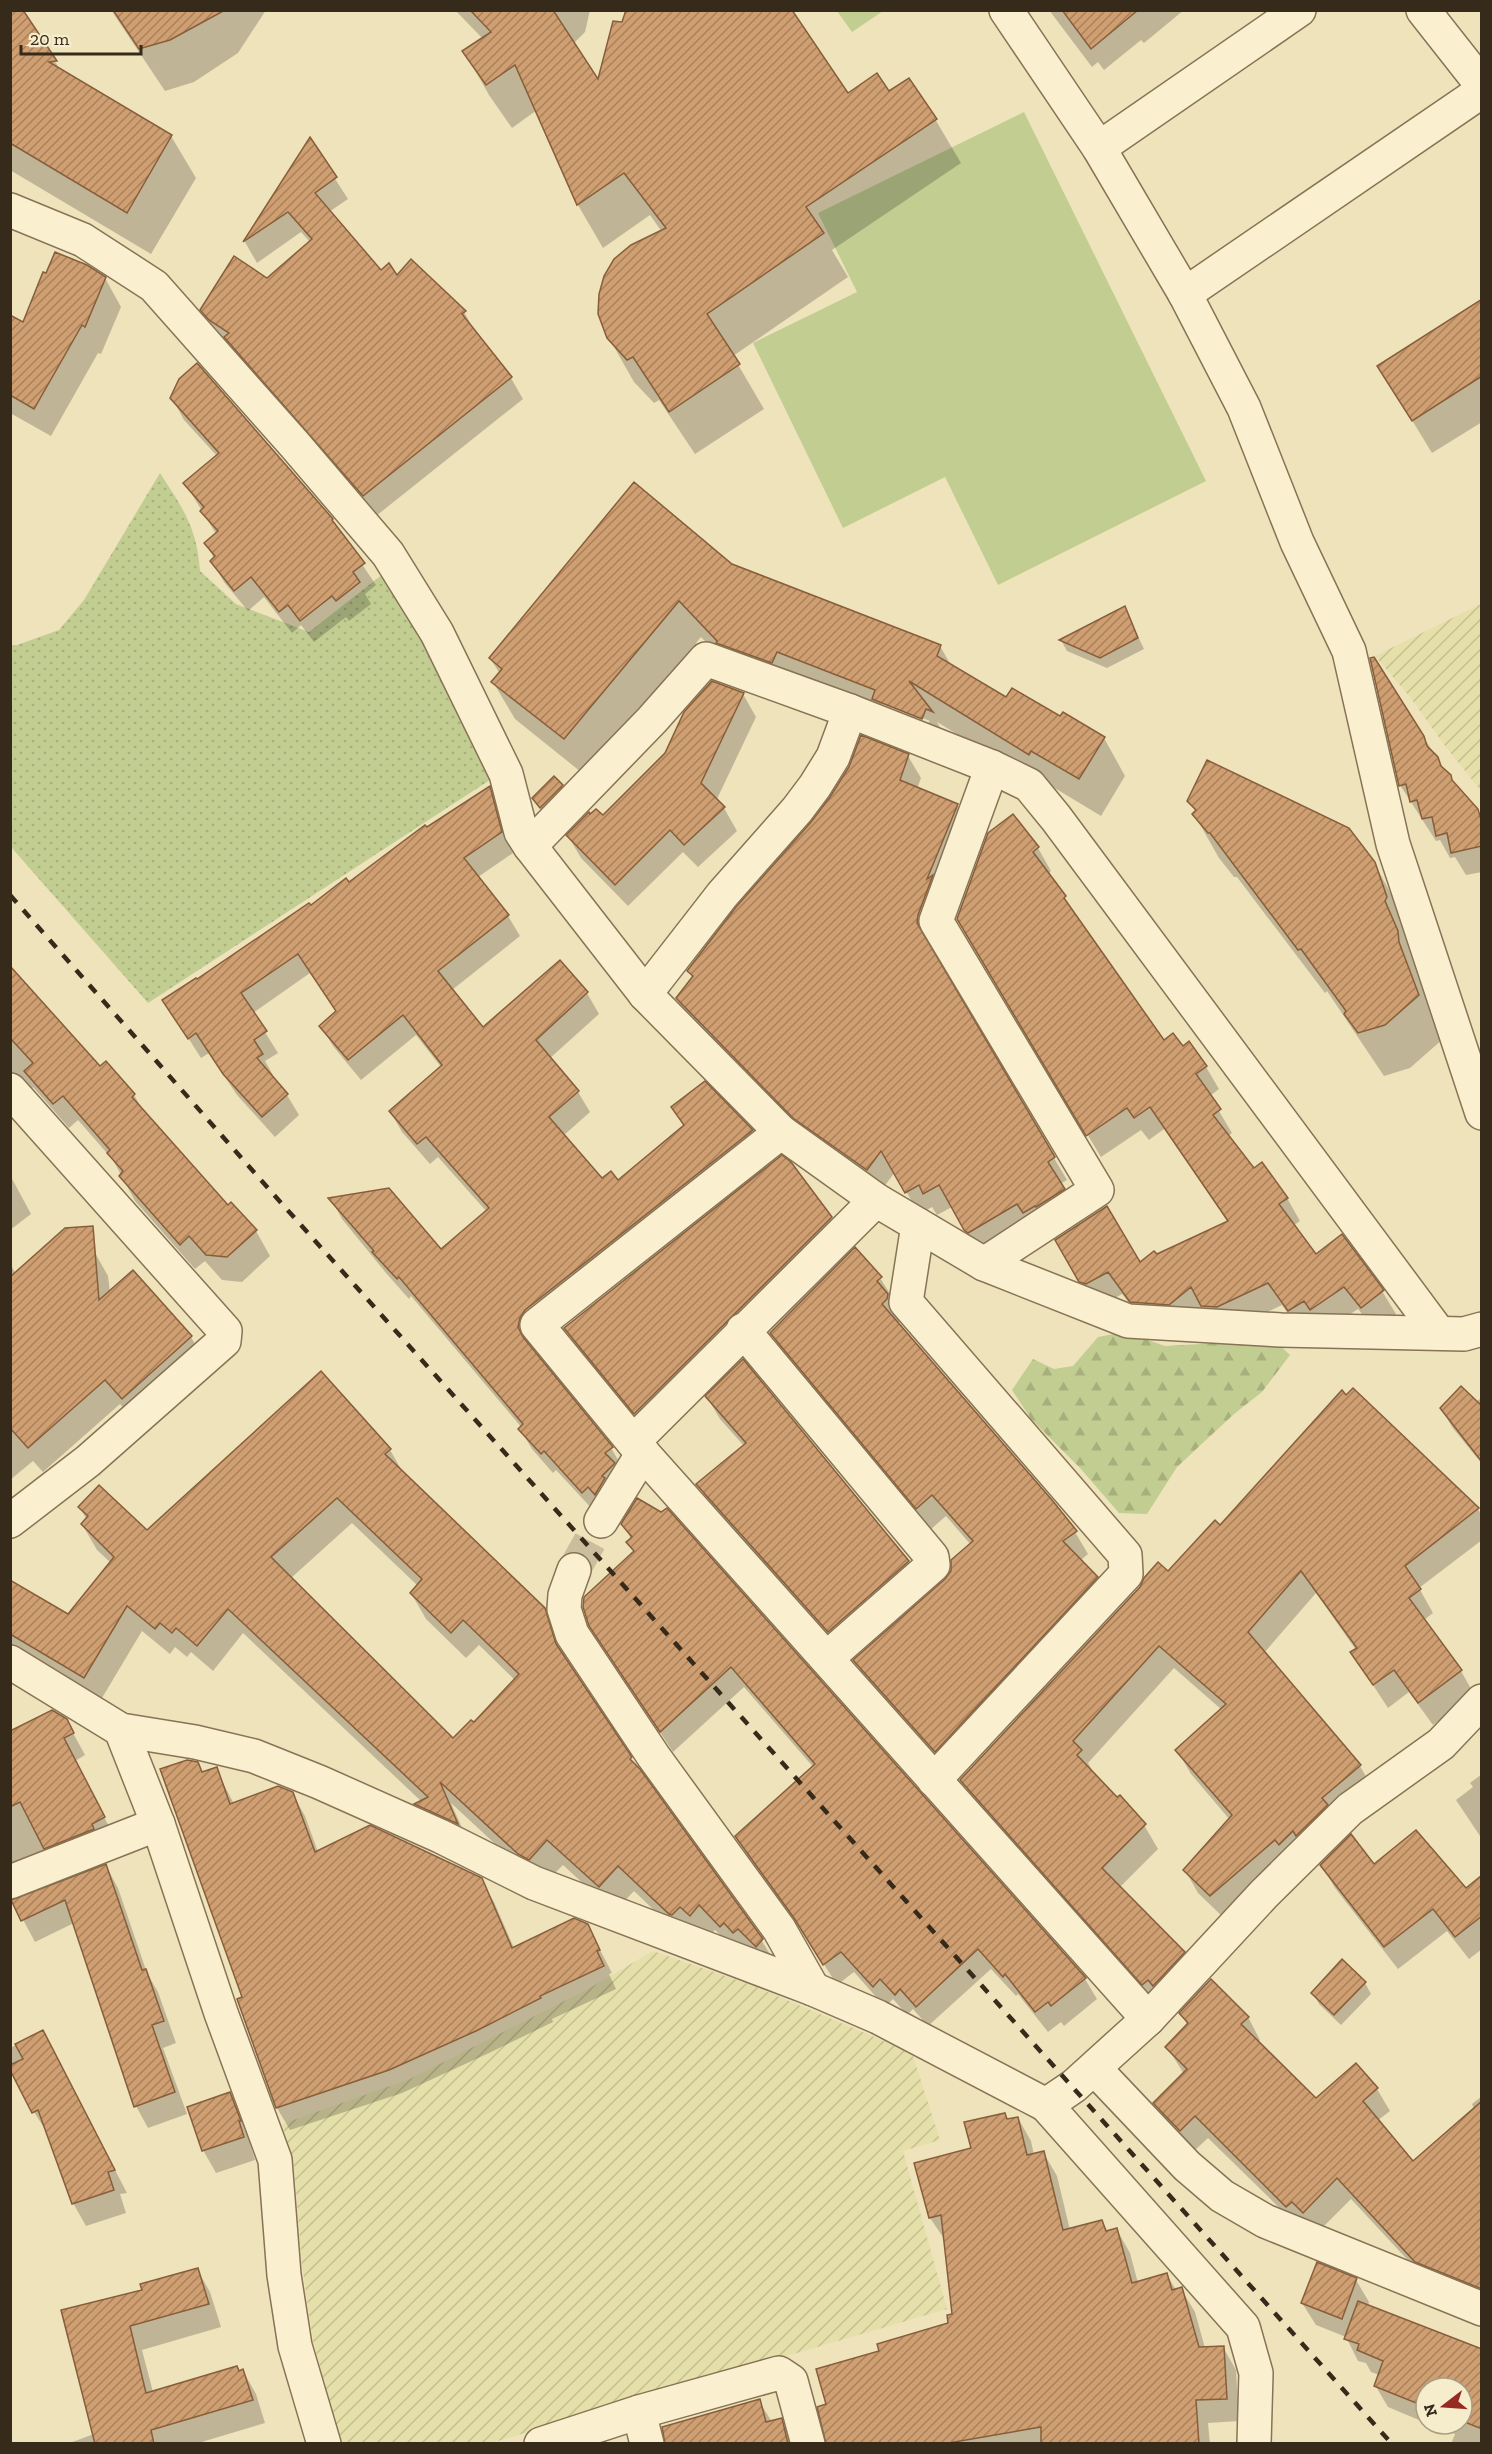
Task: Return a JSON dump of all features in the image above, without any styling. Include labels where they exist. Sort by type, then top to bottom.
[{"type":"street","points":[[1006,10],[1099,148],[1185,294],[1244,408],[1297,542],[1348,651],[1393,844],[1482,1113]]},
{"type":"street","points":[[1099,148],[1299,10]]},
{"type":"street","points":[[1423,10],[1482,85]]},
{"type":"street","points":[[1185,294],[1482,91]]},
{"type":"street","points":[[10,210],[83,240],[154,286],[388,554],[437,633],[506,774],[521,832],[530,846],[645,994],[781,1132],[876,1200],[984,1264],[1128,1321],[1281,1330],[1464,1334],[1482,1329]]},
{"type":"street","points":[[530,846],[706,659],[850,711],[993,767],[1029,785],[1056,818],[1438,1332]]},
{"type":"street","points":[[645,994],[722,895],[798,810],[833,757],[850,711]]},
{"type":"street","points":[[984,1264],[1097,1190],[936,921],[993,767]]},
{"type":"street","points":[[10,1090],[225,1332],[224,1341],[88,1461],[10,1521]]},
{"type":"street","points":[[781,1132],[537,1325],[638,1447],[1148,2019]]},
{"type":"street","points":[[601,1521],[638,1447],[743,1330],[876,1200]]},
{"type":"street","points":[[918,1225],[906,1302],[1125,1555],[1126,1574],[934,1780]]},
{"type":"street","points":[[743,1330],[932,1557],[933,1565],[827,1659]]},
{"type":"street","points":[[574,1570],[565,1595],[564,1609],[572,1634],[654,1757],[779,1929],[813,1989]]},
{"type":"street","points":[[10,1662],[121,1730],[195,1742],[254,1756],[319,1782],[440,1836],[534,1883],[813,1989],[878,2017],[1046,2105],[1243,2327],[1256,2373],[1254,2444]]},
{"type":"street","points":[[1046,2105],[1095,2069],[1148,2019],[1264,1894],[1350,1809],[1441,1744],[1482,1701]]},
{"type":"street","points":[[121,1730],[158,1824],[221,2013],[275,2160],[284,2275],[296,2346],[324,2444]]},
{"type":"street","points":[[10,1882],[158,1824]]},
{"type":"street","points":[[1095,2069],[1187,2166],[1222,2196],[1265,2221],[1482,2309]]},
{"type":"street","points":[[541,2444],[639,2412],[779,2373],[791,2381],[808,2444]]},
{"type":"street","points":[[639,2412],[647,2444]]},
{"type":"shaded area","points":[[1481,604],[1481,791],[1410,697],[1375,656]]},
{"type":"shaded area","points":[[653,1951],[754,1986],[912,2053],[940,2140],[903,2151],[947,2309],[491,2443],[341,2443],[313,2341],[302,2265],[294,2166],[282,2124],[410,2079],[590,1988]]},
{"type":"green space","points":[[837,11],[883,11],[852,32]]},
{"type":"green space","points":[[1024,112],[1206,481],[998,585],[945,477],[843,528],[753,343],[857,292],[818,213]]},
{"type":"green space","points":[[160,473],[188,519],[196,542],[200,571],[236,604],[309,632],[383,574],[424,639],[493,778],[148,1003],[11,847],[10,645],[17,645],[59,630],[84,600]]},
{"type":"green space","points":[[1125,1332],[1165,1346],[1274,1340],[1290,1355],[1262,1392],[1234,1414],[1177,1467],[1147,1514],[1119,1513],[1080,1468],[1031,1419],[1012,1390],[1033,1359],[1054,1369],[1073,1366],[1098,1337]]},
{"type":"building","points":[[10,10],[23,10],[57,61],[49,62],[172,135],[127,213],[10,143]]},
{"type":"building","points":[[113,10],[225,10],[170,40],[139,49]]},
{"type":"building","points":[[470,10],[553,10],[598,79],[613,21],[622,22],[626,10],[792,10],[848,93],[877,73],[889,91],[909,78],[937,119],[806,207],[824,233],[707,314],[740,364],[669,412],[633,357],[627,360],[607,338],[598,314],[599,294],[604,276],[614,259],[631,245],[666,228],[624,173],[577,205],[515,65],[486,85],[462,51],[491,32]]},
{"type":"building","points":[[1062,10],[1138,10],[1091,49]]},
{"type":"building","points":[[310,137],[337,177],[315,193],[381,270],[389,263],[397,275],[411,259],[466,311],[462,314],[512,377],[363,496],[224,337],[229,333],[209,320],[200,310],[234,256],[267,278],[312,239],[288,212],[243,242]]},
{"type":"building","points":[[55,252],[87,265],[106,277],[85,327],[82,325],[34,409],[10,395],[10,315],[23,322],[43,272],[46,273]]},
{"type":"building","points":[[1482,299],[1482,376],[1412,421],[1377,366]]},
{"type":"building","points":[[197,363],[333,519],[365,563],[353,572],[360,582],[336,601],[332,596],[300,621],[288,605],[279,612],[251,577],[234,591],[210,561],[215,556],[204,543],[218,531],[200,511],[204,507],[183,483],[219,453],[170,398],[179,379]]},
{"type":"building","points":[[634,482],[732,564],[941,645],[937,656],[1006,697],[1012,688],[1060,716],[1063,712],[1105,737],[1079,779],[1031,751],[1029,755],[909,681],[933,712],[926,709],[922,719],[872,699],[875,690],[777,652],[772,663],[716,643],[717,641],[679,601],[564,739],[491,682],[502,669],[489,658]]},
{"type":"building","points":[[1125,606],[1138,638],[1100,658],[1059,640]]},
{"type":"building","points":[[1374,657],[1424,736],[1427,746],[1438,757],[1441,766],[1451,775],[1452,780],[1478,809],[1482,823],[1482,846],[1451,853],[1447,833],[1436,836],[1432,817],[1422,819],[1417,800],[1410,802],[1406,784],[1399,786],[1370,658]]},
{"type":"building","points":[[712,681],[744,693],[701,783],[725,807],[684,845],[670,830],[615,885],[566,835],[589,812],[590,814],[596,809],[603,815],[665,753],[684,712]]},
{"type":"building","points":[[861,735],[909,754],[900,780],[958,804],[927,879],[933,875],[917,923],[1055,1157],[1048,1162],[1065,1189],[1023,1213],[1017,1204],[968,1233],[964,1230],[939,1185],[923,1194],[919,1185],[905,1193],[881,1151],[867,1170],[793,1118],[676,998],[693,976],[687,971],[736,907],[830,797],[849,767]]},
{"type":"building","points":[[1207,760],[1349,828],[1375,862],[1387,897],[1385,901],[1398,931],[1399,942],[1419,995],[1385,1025],[1358,1033],[1344,1014],[1346,1011],[1301,949],[1298,950],[1210,833],[1192,814],[1196,810],[1187,801]]},
{"type":"building","points":[[554,776],[563,785],[540,808],[532,798]]},
{"type":"building","points":[[490,786],[502,832],[464,858],[509,915],[438,971],[483,1027],[560,960],[588,992],[536,1040],[579,1091],[549,1117],[602,1178],[611,1171],[618,1180],[684,1125],[671,1107],[705,1081],[753,1130],[525,1310],[520,1318],[518,1327],[523,1337],[613,1447],[605,1453],[615,1463],[602,1476],[605,1478],[595,1495],[588,1487],[582,1493],[544,1451],[541,1454],[518,1429],[523,1424],[399,1277],[397,1279],[372,1252],[374,1251],[328,1198],[389,1188],[441,1249],[489,1208],[426,1137],[417,1144],[389,1111],[442,1065],[403,1015],[348,1060],[319,1026],[336,1011],[298,954],[241,993],[267,1031],[254,1040],[263,1054],[257,1058],[288,1094],[262,1117],[223,1074],[196,1033],[188,1039],[162,1000],[309,903],[311,905],[346,878],[349,882],[425,825],[427,827]]},
{"type":"building","points":[[1013,814],[1039,847],[1033,852],[1066,896],[1064,898],[1164,1040],[1173,1033],[1183,1046],[1189,1041],[1207,1066],[1196,1074],[1221,1109],[1213,1115],[1254,1168],[1262,1162],[1288,1198],[1279,1204],[1316,1254],[1342,1234],[1384,1290],[1361,1308],[1344,1287],[1310,1310],[1304,1301],[1288,1311],[1268,1283],[1217,1307],[1201,1306],[1191,1287],[1169,1305],[1130,1302],[1108,1272],[1086,1284],[1079,1282],[1055,1240],[1107,1206],[1140,1262],[1154,1251],[1157,1254],[1228,1221],[1150,1107],[1134,1118],[1127,1108],[1086,1136],[957,919],[988,833]]},
{"type":"building","points":[[10,966],[100,1066],[106,1061],[135,1094],[132,1097],[228,1205],[231,1202],[257,1230],[227,1257],[206,1255],[189,1236],[180,1245],[119,1176],[123,1171],[107,1153],[110,1150],[63,1096],[53,1104],[24,1071],[33,1063],[10,1038]]},
{"type":"building","points":[[782,1155],[791,1162],[832,1217],[634,1414],[564,1328]]},
{"type":"building","points":[[93,1226],[99,1300],[133,1270],[192,1336],[122,1399],[105,1380],[28,1448],[10,1428],[10,1277],[65,1228]]},
{"type":"building","points":[[855,1247],[882,1277],[877,1281],[888,1294],[882,1304],[1077,1531],[1063,1541],[1098,1577],[935,1752],[853,1660],[945,1579],[951,1571],[951,1560],[973,1541],[932,1495],[916,1509],[770,1333]]},
{"type":"building","points":[[743,1359],[909,1561],[828,1632],[696,1484],[746,1443],[705,1396]]},
{"type":"building","points":[[321,1371],[391,1449],[385,1454],[545,1608],[556,1644],[632,1757],[630,1759],[640,1769],[763,1939],[756,1947],[738,1929],[733,1933],[724,1923],[720,1927],[699,1905],[690,1916],[680,1907],[672,1915],[669,1914],[618,1866],[599,1887],[547,1840],[529,1860],[518,1854],[440,1782],[458,1824],[414,1804],[428,1797],[228,1609],[197,1646],[176,1628],[172,1633],[160,1623],[155,1629],[127,1606],[84,1678],[10,1634],[10,1580],[68,1614],[114,1557],[81,1524],[88,1516],[78,1507],[99,1485],[147,1530]],"holes":[[[337,1498],[422,1579],[410,1593],[451,1633],[463,1620],[519,1674],[474,1722],[471,1720],[453,1738],[271,1557]]]},
{"type":"building","points":[[1461,1386],[1482,1406],[1482,1462],[1440,1408]]},
{"type":"building","points":[[1353,1388],[1479,1508],[1405,1566],[1421,1589],[1409,1598],[1462,1670],[1418,1703],[1394,1670],[1373,1685],[1350,1652],[1357,1648],[1301,1571],[1248,1632],[1361,1765],[1322,1798],[1328,1805],[1296,1836],[1293,1831],[1279,1845],[1275,1840],[1210,1896],[1183,1870],[1232,1815],[1175,1750],[1226,1704],[1159,1646],[1073,1741],[1082,1750],[1077,1755],[1117,1797],[1120,1795],[1146,1824],[1102,1868],[1185,1952],[1153,1986],[1148,1980],[1142,1985],[960,1780],[1140,1587],[1144,1578],[1158,1562],[1168,1571],[1215,1520],[1220,1525],[1342,1390],[1346,1395]]},
{"type":"building","points":[[637,1498],[661,1512],[667,1508],[1086,1978],[1051,2006],[1048,2002],[1035,2012],[1005,1974],[1003,1977],[978,1949],[916,2007],[900,1989],[895,1995],[880,1979],[873,1987],[841,1952],[823,1965],[794,1918],[735,1836],[815,1764],[731,1667],[660,1732],[589,1626],[583,1607],[584,1597],[634,1551],[626,1542],[632,1537],[621,1524]]},
{"type":"building","points":[[52,1710],[67,1719],[74,1733],[64,1738],[105,1817],[92,1824],[94,1829],[44,1849],[20,1802],[10,1807],[10,1731]]},
{"type":"building","points":[[187,1760],[198,1762],[202,1772],[217,1767],[230,1804],[278,1786],[293,1792],[315,1852],[370,1825],[482,1878],[512,1948],[574,1918],[588,1924],[600,1950],[597,1951],[604,1966],[540,1996],[541,1998],[476,2031],[389,2070],[276,2108],[237,1999],[242,1997],[160,1769]]},
{"type":"building","points":[[1416,1830],[1466,1888],[1482,1875],[1482,1916],[1455,1937],[1433,1909],[1384,1947],[1320,1865],[1351,1834],[1374,1864]]},
{"type":"building","points":[[106,1864],[142,1970],[146,1969],[164,2021],[152,2025],[175,2092],[134,2107],[65,1900],[21,1921],[11,1900]]},
{"type":"building","points":[[1342,1959],[1366,1982],[1334,2015],[1311,1993]]},
{"type":"building","points":[[1211,1979],[1249,2017],[1241,2024],[1316,2098],[1356,2063],[1378,2088],[1363,2101],[1413,2161],[1482,2101],[1482,2289],[1415,2262],[1337,2178],[1303,2213],[1292,2202],[1286,2207],[1195,2116],[1180,2131],[1153,2103],[1187,2069],[1165,2047],[1188,2023],[1179,2013]]},
{"type":"building","points":[[43,2030],[115,2170],[108,2172],[114,2190],[72,2204],[38,2110],[32,2113],[10,2070],[10,2065],[23,2059],[15,2044]]},
{"type":"building","points":[[230,2092],[241,2121],[239,2121],[244,2137],[202,2151],[187,2107]]},
{"type":"building","points":[[1005,2113],[1007,2119],[1018,2117],[1027,2155],[1044,2151],[1063,2230],[1102,2220],[1106,2231],[1117,2228],[1132,2283],[1167,2273],[1172,2290],[1182,2287],[1199,2347],[1224,2346],[1227,2399],[1196,2400],[1199,2444],[1041,2444],[1041,2427],[943,2444],[826,2444],[817,2407],[826,2404],[816,2369],[879,2351],[877,2344],[948,2323],[947,2315],[952,2314],[941,2215],[929,2218],[914,2163],[971,2148],[964,2122]]},
{"type":"building","points":[[1317,2262],[1357,2278],[1342,2319],[1301,2303]]},
{"type":"building","points":[[198,2268],[209,2304],[130,2326],[146,2393],[237,2366],[239,2371],[243,2369],[253,2400],[151,2430],[154,2444],[95,2444],[61,2310],[142,2290],[140,2284]]},
{"type":"building","points":[[1358,2301],[1482,2349],[1482,2429],[1474,2426],[1474,2376],[1414,2376],[1414,2402],[1374,2386],[1383,2361],[1357,2350],[1359,2344],[1344,2339]]},
{"type":"building","points":[[760,2399],[766,2422],[782,2418],[788,2444],[665,2444],[662,2427]]},
{"type":"tunnel","points":[[574,1570],[601,1521]]},
{"type":"railway","points":[[10,895],[283,1205],[1392,2444]]}]
